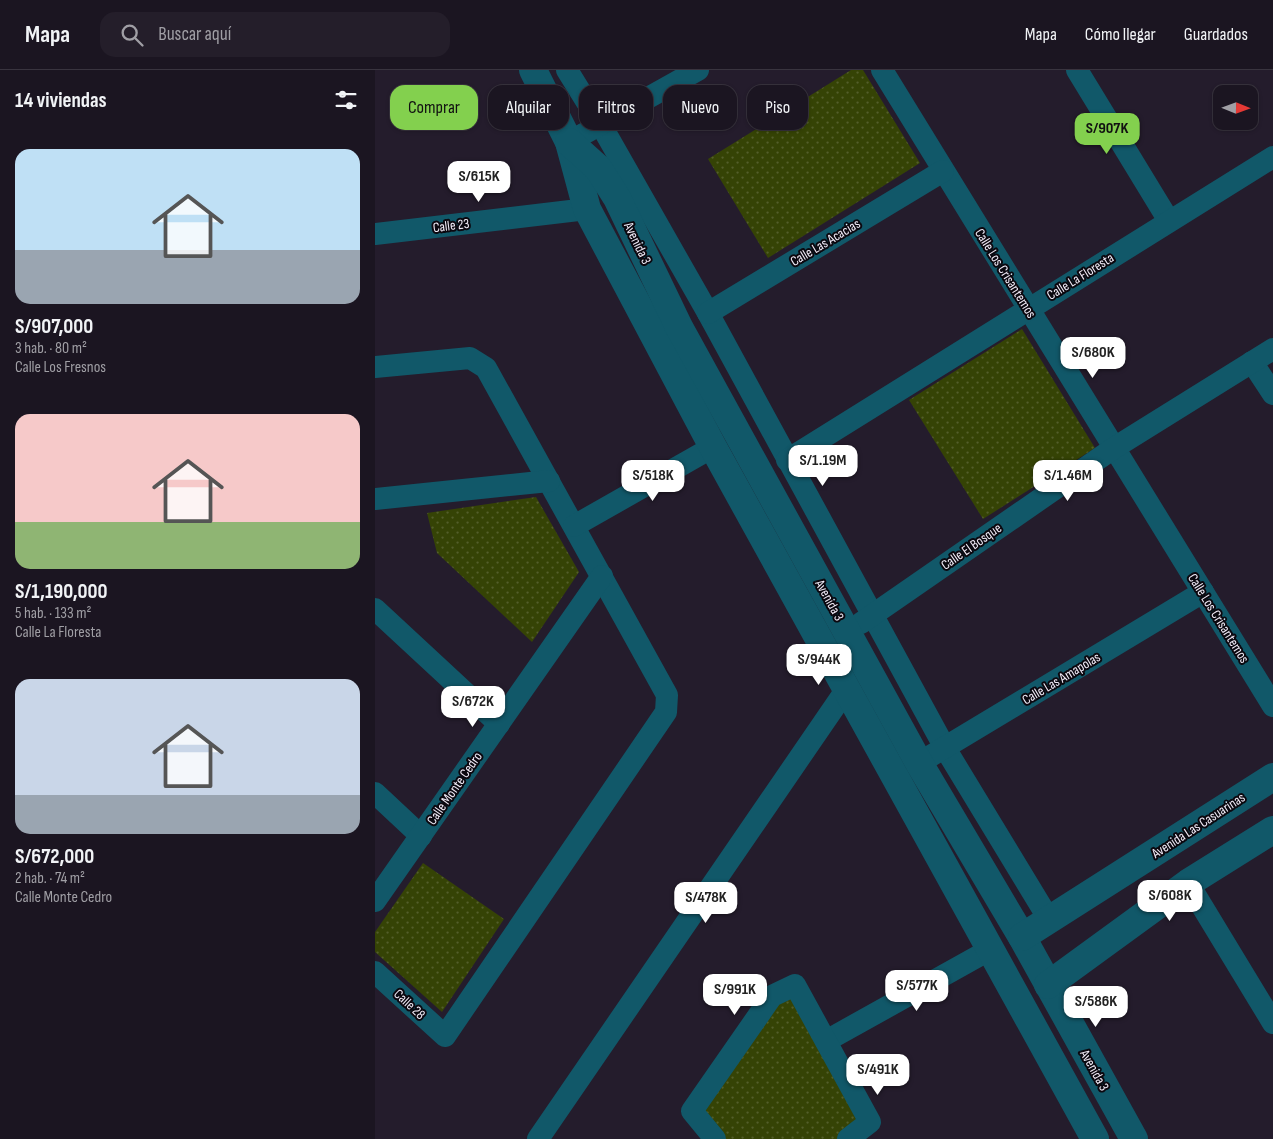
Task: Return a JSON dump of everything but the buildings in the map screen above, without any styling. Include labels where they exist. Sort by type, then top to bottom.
[{"type":"street","name":"Avenida 3","points":[[533,70],[569,142],[587,209],[713,446],[991,950],[1091,1137]]},
{"type":"street","points":[[567,70],[579,89]]},
{"type":"street","points":[[653,96],[698,70]]},
{"type":"street","name":"Calle Los Crisantemos","points":[[882,70],[1273,706]]},
{"type":"street","points":[[1077,70],[1169,221]]},
{"type":"street","points":[[569,142],[592,130]]},
{"type":"street","points":[[604,130],[708,312],[945,748],[1050,921]]},
{"type":"street","name":"Avenida 3","points":[[569,142],[599,168],[617,198],[679,327],[919,763],[1022,937],[1134,1139]]},
{"type":"street","name":"Calle La Floresta","points":[[787,460],[1273,157]]},
{"type":"street","name":"Calle Las Acacias","points":[[708,312],[943,170]]},
{"type":"street","name":"Calle 23","points":[[375,234],[587,209]]},
{"type":"street","name":"Calle El Bosque","points":[[848,632],[1114,448],[1273,349]]},
{"type":"street","points":[[375,367],[470,358],[486,368],[602,576]]},
{"type":"street","points":[[1252,362],[1273,394]]},
{"type":"street","points":[[574,526],[713,446]]},
{"type":"street","points":[[375,499],[549,481]]},
{"type":"street","name":"Calle Monte Cedro","points":[[375,901],[602,576]]},
{"type":"street","name":"Calle 28","points":[[375,972],[445,1036],[666,712],[667,695],[602,576]]},
{"type":"street","name":"Calle Las Amapolas","points":[[919,763],[1203,592]]},
{"type":"street","points":[[375,609],[499,724]]},
{"type":"street","points":[[538,1139],[846,690]]},
{"type":"street","name":"Avenida Las Casuarinas","points":[[1022,937],[1050,921],[1273,776]]},
{"type":"street","points":[[375,793],[421,836]]},
{"type":"street","points":[[1048,986],[1188,883],[1273,830]]},
{"type":"street","points":[[1188,883],[1273,1023]]},
{"type":"street","points":[[826,1041],[991,950]]},
{"type":"street","points":[[715,1139],[692,1111],[772,996],[795,985],[870,1122],[848,1139]]},
{"type":"green space","points":[[851,70],[863,70],[920,163],[768,258],[708,159],[755,130],[808,130],[808,97]]},
{"type":"green space","points":[[1022,329],[1095,448],[983,519],[909,400]]},
{"type":"green space","points":[[536,497],[579,572],[532,642],[437,553],[427,513]]},
{"type":"green space","points":[[423,863],[504,919],[442,1012],[375,952],[375,932]]},
{"type":"green space","points":[[792,994],[861,1120],[837,1139],[725,1139],[702,1112],[777,1004]]}]
